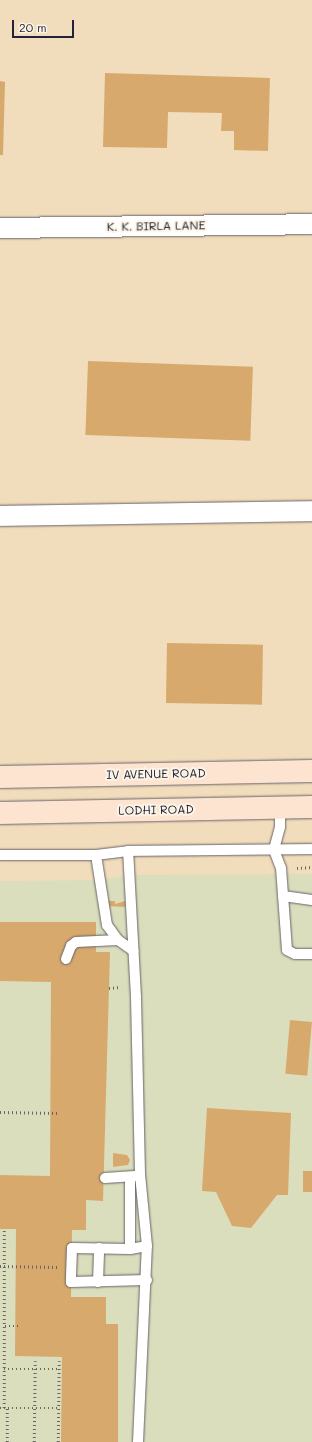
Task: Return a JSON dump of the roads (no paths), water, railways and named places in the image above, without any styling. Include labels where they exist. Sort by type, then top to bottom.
[{"type":"main road","name":"IV AVENUE ROAD","points":[[0,777],[312,771]]},
{"type":"main road","name":"LODHI ROAD","points":[[0,813],[312,807]]},
{"type":"street","name":"K. K. BIRLA LANE","points":[[0,228],[312,224]]},
{"type":"street","points":[[0,516],[312,511]]},
{"type":"lane","points":[[280,808],[280,827],[274,850],[280,868],[287,950],[295,954],[312,954]]},
{"type":"lane","points":[[0,855],[96,855],[128,851],[312,849]]},
{"type":"lane","points":[[128,851],[134,951],[135,1176],[130,1249]]},
{"type":"lane","points":[[96,855],[107,925],[118,940],[134,951]]},
{"type":"lane","points":[[282,896],[312,900]]},
{"type":"lane","points":[[66,959],[71,946],[76,942],[118,940]]},
{"type":"lane","points":[[106,1178],[135,1176]]},
{"type":"lane","points":[[135,1176],[147,1246],[147,1280],[138,1442]]},
{"type":"lane","points":[[147,1246],[130,1249],[72,1248],[71,1282],[147,1280]]},
{"type":"lane","points":[[98,1282],[99,1248]]}]
